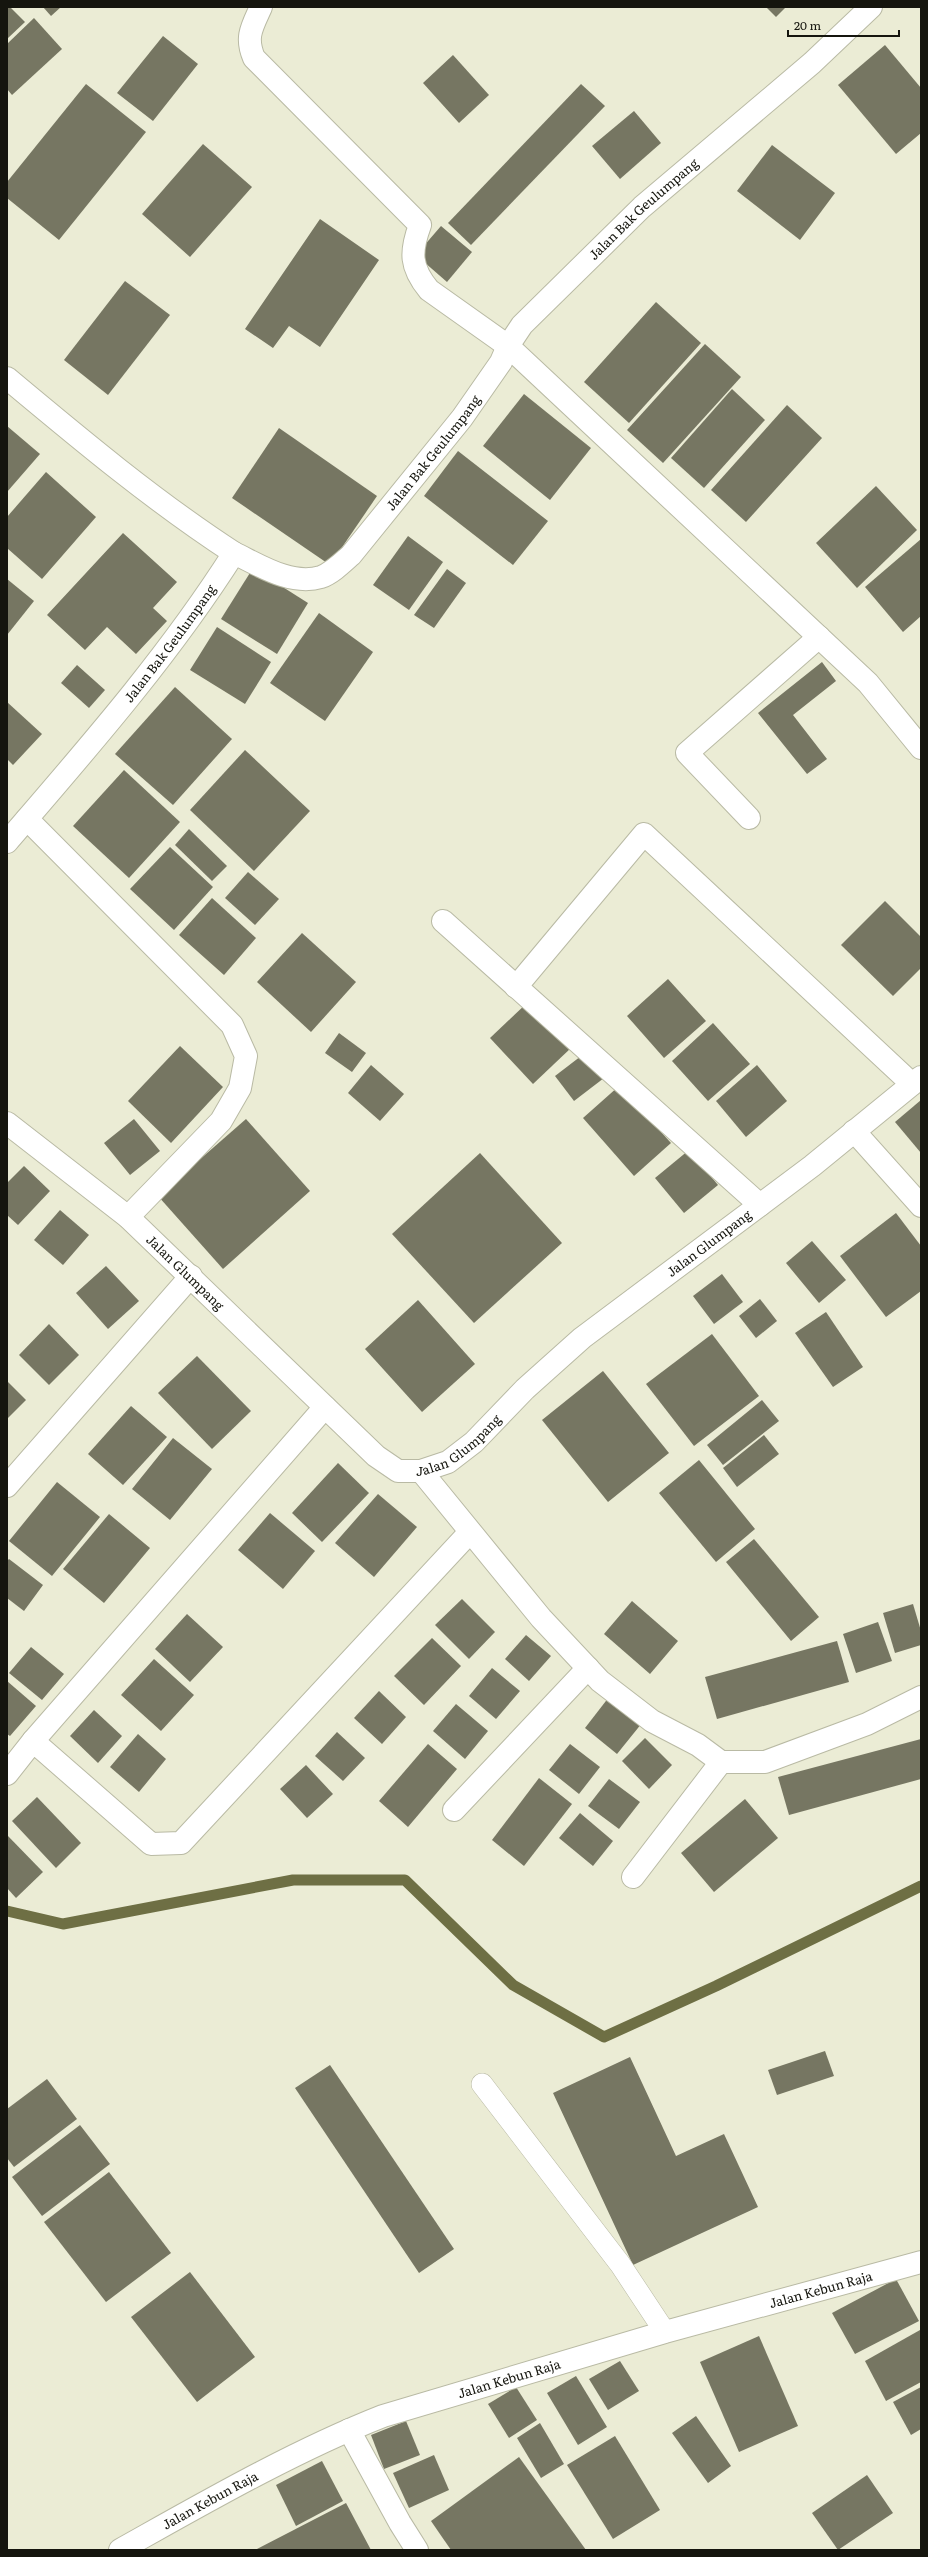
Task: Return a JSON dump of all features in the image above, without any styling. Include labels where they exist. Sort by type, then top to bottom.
[{"type":"street","points":[[261,7],[250,34],[249,46],[254,58],[420,225],[413,245],[413,262],[420,279],[429,290],[508,346],[868,682],[921,748]]},
{"type":"street","name":"Jalan Bak Geulumpang","points":[[7,842],[113,720],[211,589],[234,553],[271,571],[299,579],[321,577],[335,568],[365,538],[462,418],[501,362],[508,346],[522,325],[642,207],[812,63],[868,8]]},
{"type":"street","points":[[7,378],[88,446],[195,528],[234,553]]},
{"type":"street","points":[[749,818],[687,753],[819,637]]},
{"type":"street","points":[[27,819],[232,1026],[246,1056],[240,1088],[221,1121],[128,1217]]},
{"type":"street","points":[[516,987],[644,834],[916,1081]]},
{"type":"street","points":[[443,921],[760,1205]]},
{"type":"street","name":"Jalan Glumpang","points":[[7,1123],[128,1217],[191,1276],[376,1456],[398,1471],[422,1471],[448,1462],[474,1442],[525,1389],[582,1338],[812,1166],[916,1081]]},
{"type":"street","points":[[854,1131],[921,1206]]},
{"type":"street","points":[[7,1486],[191,1276]]},
{"type":"street","points":[[7,1774],[33,1741],[325,1407]]},
{"type":"street","points":[[422,1471],[541,1618],[600,1681],[652,1721],[698,1745],[721,1762],[765,1762],[866,1724],[921,1697]]},
{"type":"street","points":[[33,1741],[151,1844],[181,1843],[470,1532]]},
{"type":"street","points":[[454,1810],[588,1668]]},
{"type":"street","points":[[633,1877],[721,1762]]},
{"type":"street","name":"Jalan Kebun Raja","points":[[120,2550],[184,2514],[349,2430],[438,2399],[666,2332],[921,2262]]},
{"type":"street","points":[[349,2430],[400,2523],[417,2550]]},
{"type":"lane","points":[[482,2084],[620,2264],[666,2332]]},
{"type":"building","points":[[7,7],[10,7],[25,22],[7,39]]},
{"type":"building","points":[[43,7],[61,7],[51,16]]},
{"type":"building","points":[[766,7],[786,7],[776,17]]},
{"type":"building","points":[[34,18],[62,49],[12,95],[7,89],[7,44]]},
{"type":"building","points":[[163,36],[198,64],[153,121],[117,93]]},
{"type":"building","points":[[885,45],[921,88],[921,133],[896,154],[838,85]]},
{"type":"building","points":[[453,55],[489,95],[459,123],[423,83]]},
{"type":"building","points":[[86,84],[146,132],[59,240],[7,198],[7,182]]},
{"type":"building","points":[[581,84],[605,106],[471,245],[448,223]]},
{"type":"building","points":[[634,111],[661,143],[620,179],[592,146]]},
{"type":"building","points":[[203,144],[252,187],[190,257],[142,214]]},
{"type":"building","points":[[772,145],[835,193],[800,240],[737,191]]},
{"type":"building","points":[[320,219],[379,260],[320,347],[289,326],[273,348],[245,329]]},
{"type":"building","points":[[441,226],[472,252],[447,282],[416,255]]},
{"type":"building","points":[[125,281],[170,315],[108,395],[64,360]]},
{"type":"building","points":[[656,302],[701,343],[629,423],[584,382]]},
{"type":"building","points":[[705,344],[741,377],[663,463],[627,430]]},
{"type":"building","points":[[732,389],[765,420],[704,488],[671,458]]},
{"type":"building","points":[[524,394],[591,448],[550,500],[483,446]]},
{"type":"building","points":[[787,405],[822,438],[746,522],[711,490]]},
{"type":"building","points":[[7,426],[40,454],[7,492]]},
{"type":"building","points":[[279,428],[377,496],[330,565],[232,498]]},
{"type":"building","points":[[458,451],[548,521],[513,565],[424,496]]},
{"type":"building","points":[[46,472],[96,517],[42,579],[7,548],[7,517]]},
{"type":"building","points":[[876,486],[917,530],[857,588],[816,543]]},
{"type":"building","points":[[123,533],[177,582],[153,608],[167,621],[136,654],[107,627],[85,650],[47,615]]},
{"type":"building","points":[[408,536],[443,562],[409,610],[373,585]]},
{"type":"building","points":[[921,539],[921,616],[903,632],[865,587]]},
{"type":"building","points":[[253,568],[308,603],[277,654],[221,619]]},
{"type":"building","points":[[447,569],[466,583],[434,628],[414,615]]},
{"type":"building","points":[[7,579],[34,601],[7,635]]},
{"type":"building","points":[[319,613],[373,652],[325,721],[270,683]]},
{"type":"building","points":[[217,627],[271,662],[245,704],[190,670]]},
{"type":"building","points":[[822,662],[836,681],[793,715],[827,759],[807,774],[758,713]]},
{"type":"building","points":[[77,665],[105,690],[89,708],[61,683]]},
{"type":"building","points":[[175,687],[232,739],[173,805],[115,754]]},
{"type":"building","points":[[7,702],[42,734],[13,765],[7,759]]},
{"type":"building","points":[[245,750],[310,811],[254,871],[190,810]]},
{"type":"building","points":[[124,770],[180,822],[129,878],[73,826]]},
{"type":"building","points":[[189,829],[227,866],[212,881],[175,845]]},
{"type":"building","points":[[170,847],[213,887],[174,930],[130,889]]},
{"type":"building","points":[[248,872],[279,899],[255,925],[225,898]]},
{"type":"building","points":[[212,898],[256,938],[224,975],[179,935]]},
{"type":"building","points":[[885,901],[921,937],[921,968],[893,996],[841,945]]},
{"type":"building","points":[[302,933],[356,982],[311,1032],[257,982]]},
{"type":"building","points":[[668,979],[706,1021],[664,1058],[627,1016]]},
{"type":"building","points":[[528,1002],[572,1047],[533,1084],[490,1038]]},
{"type":"building","points":[[713,1023],[750,1064],[708,1101],[672,1061]]},
{"type":"building","points":[[339,1033],[366,1053],[352,1072],[325,1053]]},
{"type":"building","points":[[180,1046],[223,1087],[171,1143],[128,1101]]},
{"type":"building","points":[[585,1053],[604,1078],[574,1101],[555,1076]]},
{"type":"building","points":[[371,1065],[404,1094],[380,1121],[348,1093]]},
{"type":"building","points":[[757,1065],[787,1101],[746,1137],[716,1101]]},
{"type":"building","points":[[619,1086],[671,1143],[634,1176],[583,1118]]},
{"type":"building","points":[[921,1100],[921,1153],[895,1122]]},
{"type":"building","points":[[134,1119],[160,1151],[130,1175],[104,1143]]},
{"type":"building","points":[[246,1119],[310,1191],[223,1269],[158,1196]]},
{"type":"building","points":[[689,1150],[718,1185],[684,1213],[655,1178]]},
{"type":"building","points":[[480,1153],[562,1243],[474,1323],[392,1234]]},
{"type":"building","points":[[24,1166],[50,1191],[18,1225],[7,1215],[7,1183]]},
{"type":"building","points":[[60,1210],[89,1235],[63,1265],[34,1240]]},
{"type":"building","points":[[896,1213],[921,1246],[921,1291],[886,1317],[840,1256]]},
{"type":"building","points":[[812,1241],[846,1280],[819,1303],[786,1263]]},
{"type":"building","points":[[106,1266],[139,1301],[108,1329],[76,1293]]},
{"type":"building","points":[[722,1274],[743,1302],[714,1324],[693,1296]]},
{"type":"building","points":[[760,1299],[777,1321],[756,1338],[739,1316]]},
{"type":"building","points":[[418,1300],[475,1364],[422,1412],[365,1349]]},
{"type":"building","points":[[826,1312],[863,1367],[833,1387],[795,1333]]},
{"type":"building","points":[[49,1324],[79,1355],[49,1385],[19,1355]]},
{"type":"building","points":[[712,1334],[759,1396],[694,1446],[646,1384]]},
{"type":"building","points":[[197,1356],[251,1411],[212,1449],[158,1393]]},
{"type":"building","points":[[603,1371],[669,1453],[608,1502],[542,1420]]},
{"type":"building","points":[[7,1381],[26,1400],[7,1419]]},
{"type":"building","points":[[762,1400],[779,1421],[723,1465],[707,1445]]},
{"type":"building","points":[[131,1406],[167,1437],[123,1485],[88,1454]]},
{"type":"building","points":[[764,1435],[779,1454],[737,1487],[723,1468]]},
{"type":"building","points":[[173,1438],[212,1469],[170,1520],[132,1489]]},
{"type":"building","points":[[699,1460],[755,1529],[716,1562],[659,1493]]},
{"type":"building","points":[[338,1463],[369,1493],[322,1542],[292,1513]]},
{"type":"building","points":[[57,1482],[100,1517],[52,1576],[9,1541]]},
{"type":"building","points":[[378,1494],[417,1527],[374,1577],[335,1543]]},
{"type":"building","points":[[270,1513],[315,1551],[283,1589],[238,1550]]},
{"type":"building","points":[[109,1514],[150,1548],[104,1603],[63,1569]]},
{"type":"building","points":[[754,1539],[819,1617],[791,1641],[726,1562]]},
{"type":"building","points":[[9,1559],[43,1585],[24,1611],[7,1598],[7,1561]]},
{"type":"building","points":[[462,1599],[495,1632],[469,1659],[435,1625]]},
{"type":"building","points":[[632,1601],[678,1641],[650,1674],[604,1634]]},
{"type":"building","points":[[913,1604],[921,1631],[921,1645],[895,1653],[883,1613]]},
{"type":"building","points":[[187,1614],[223,1647],[190,1682],[155,1649]]},
{"type":"building","points":[[878,1622],[892,1661],[856,1673],[843,1634]]},
{"type":"building","points":[[526,1635],[551,1656],[529,1681],[505,1659]]},
{"type":"building","points":[[432,1638],[461,1666],[424,1705],[394,1676]]},
{"type":"building","points":[[837,1641],[849,1682],[717,1719],[705,1677]]},
{"type":"building","points":[[31,1647],[64,1674],[42,1700],[9,1673]]},
{"type":"building","points":[[154,1659],[194,1695],[161,1731],[121,1695]]},
{"type":"building","points":[[492,1668],[520,1691],[496,1719],[469,1696]]},
{"type":"building","points":[[7,1681],[36,1706],[10,1736],[7,1734]]},
{"type":"building","points":[[379,1691],[406,1717],[382,1744],[354,1718]]},
{"type":"building","points":[[609,1697],[642,1723],[617,1754],[585,1728]]},
{"type":"building","points":[[456,1704],[488,1731],[465,1759],[433,1731]]},
{"type":"building","points":[[94,1710],[122,1736],[98,1763],[70,1736]]},
{"type":"building","points":[[337,1732],[365,1758],[343,1781],[315,1756]]},
{"type":"building","points":[[138,1734],[166,1759],[139,1792],[110,1767]]},
{"type":"building","points":[[645,1738],[672,1765],[649,1789],[622,1761]]},
{"type":"building","points":[[921,1739],[921,1779],[789,1815],[778,1777]]},
{"type":"building","points":[[428,1744],[457,1769],[408,1827],[379,1801]]},
{"type":"building","points":[[570,1744],[600,1767],[579,1794],[549,1770]]},
{"type":"building","points":[[306,1765],[333,1794],[307,1818],[280,1789]]},
{"type":"building","points":[[539,1778],[572,1804],[524,1866],[492,1840]]},
{"type":"building","points":[[609,1779],[640,1802],[619,1829],[588,1806]]},
{"type":"building","points":[[37,1797],[81,1843],[56,1868],[12,1821]]},
{"type":"building","points":[[745,1799],[778,1838],[714,1892],[681,1853]]},
{"type":"building","points":[[580,1813],[613,1841],[593,1866],[559,1838]]},
{"type":"building","points":[[7,1835],[43,1872],[16,1898],[7,1888]]},
{"type":"building","points":[[825,2051],[834,2076],[777,2095],[768,2070]]},
{"type":"building","points":[[630,2057],[676,2156],[724,2134],[758,2207],[633,2265],[553,2093]]},
{"type":"building","points":[[330,2065],[454,2249],[419,2273],[295,2088]]},
{"type":"building","points":[[47,2079],[77,2119],[14,2167],[7,2158],[7,2109]]},
{"type":"building","points":[[80,2125],[110,2164],[42,2216],[12,2177]]},
{"type":"building","points":[[109,2172],[171,2253],[106,2302],[44,2222]]},
{"type":"building","points":[[190,2272],[255,2357],[197,2402],[131,2317]]},
{"type":"building","points":[[896,2279],[919,2321],[855,2354],[832,2313]]},
{"type":"building","points":[[920,2330],[921,2382],[886,2401],[865,2361]]},
{"type":"building","points":[[759,2336],[798,2426],[739,2452],[700,2362]]},
{"type":"building","points":[[620,2361],[639,2391],[608,2410],[589,2379]]},
{"type":"building","points":[[576,2376],[607,2427],[578,2445],[547,2393]]},
{"type":"building","points":[[516,2387],[537,2420],[509,2438],[488,2404]]},
{"type":"building","points":[[921,2387],[921,2429],[911,2435],[893,2402]]},
{"type":"building","points":[[696,2416],[731,2466],[708,2483],[672,2433]]},
{"type":"building","points":[[406,2421],[420,2455],[384,2469],[371,2435]]},
{"type":"building","points":[[540,2423],[564,2464],[541,2478],[517,2438]]},
{"type":"building","points":[[615,2436],[660,2510],[613,2539],[567,2465]]},
{"type":"building","points":[[434,2455],[449,2490],[409,2508],[393,2473]]},
{"type":"building","points":[[519,2457],[586,2550],[451,2550],[431,2521]]},
{"type":"building","points":[[322,2461],[343,2501],[296,2526],[276,2485]]},
{"type":"building","points":[[867,2475],[893,2513],[838,2550],[812,2513]]},
{"type":"building","points":[[346,2503],[371,2550],[255,2550]]},
{"type":"waterway","points":[[7,1911],[63,1924],[293,1880],[405,1880],[513,1985],[604,2037],[716,1986],[921,1886]]}]
